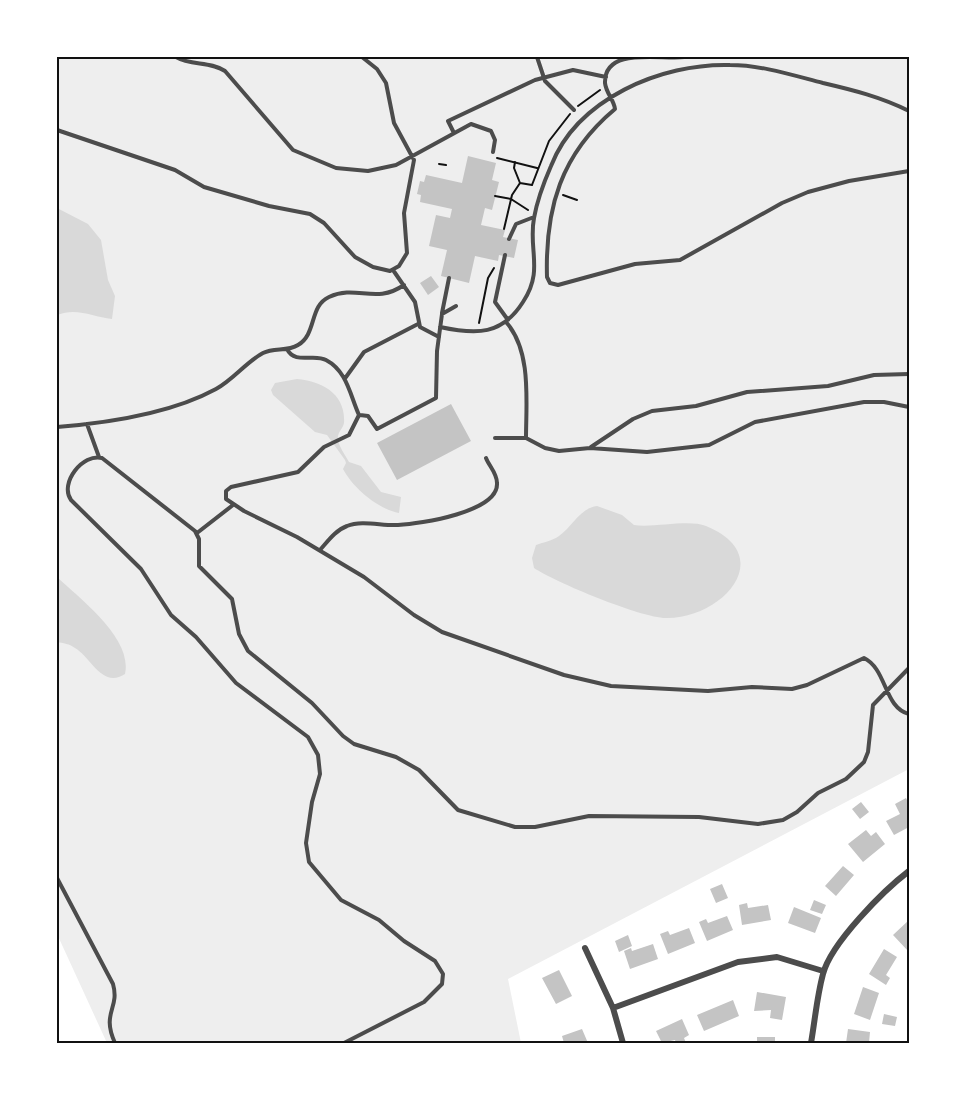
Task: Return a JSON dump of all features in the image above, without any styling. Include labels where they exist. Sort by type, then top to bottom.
[{"type":"street","points":[[811,1043],[823,971],[849,931],[886,889],[909,871]]},
{"type":"street","points":[[585,948],[612,1008],[623,1043]]},
{"type":"street","points":[[612,1008],[738,962],[777,957],[823,971]]},
{"type":"lane","points":[[176,57],[186,62],[213,65],[225,71],[291,148],[309,159],[336,168],[361,171],[396,165],[471,124],[488,128],[494,137],[493,152]]},
{"type":"lane","points":[[57,130],[178,171],[204,187],[269,206],[310,214],[327,226],[355,257],[373,267],[393,270],[399,266],[406,253],[404,213],[413,166],[412,155],[394,123],[386,83],[377,69],[362,57]]},
{"type":"lane","points":[[537,57],[543,78],[574,110]]},
{"type":"lane","points":[[684,57],[625,59],[614,64],[606,77],[606,88],[615,109],[595,125],[574,152],[548,225],[547,277],[555,285],[635,264],[662,264],[680,260],[782,203],[808,192],[871,176],[909,171]]},
{"type":"lane","points":[[440,327],[477,330],[498,328],[527,297],[534,276],[534,217],[551,166],[563,141],[581,120],[610,98],[674,71],[705,65],[730,64],[773,70],[869,94],[909,111]]},
{"type":"lane","points":[[454,133],[448,121],[522,84],[573,70],[606,77]]},
{"type":"lane","points":[[509,239],[516,224],[534,217]]},
{"type":"lane","points":[[505,255],[495,302],[514,332],[524,367],[526,438]]},
{"type":"lane","points":[[393,270],[415,302],[418,324],[426,332],[439,336]]},
{"type":"lane","points":[[359,415],[368,416],[377,429],[436,398],[439,336],[449,278]]},
{"type":"lane","points":[[57,427],[136,416],[204,395],[226,383],[265,352],[288,349],[305,340],[317,308],[328,297],[347,293],[382,296],[404,285]]},
{"type":"lane","points":[[442,314],[456,306]]},
{"type":"lane","points":[[346,377],[364,352],[418,324]]},
{"type":"lane","points":[[288,349],[292,355],[302,358],[324,358],[346,377],[359,415],[349,435],[324,447],[294,474],[246,483],[228,489],[226,499],[233,505],[320,550],[374,583],[414,615],[442,632],[574,678],[607,686],[700,691],[752,687],[792,689],[807,685],[864,658],[872,664],[897,708],[909,714]]},
{"type":"lane","points":[[590,448],[633,419],[652,411],[696,406],[747,392],[828,386],[874,375],[909,374]]},
{"type":"lane","points":[[495,438],[526,438],[545,448],[559,451],[590,448],[634,452],[705,445],[718,442],[748,424],[864,402],[885,402],[909,407]]},
{"type":"lane","points":[[87,424],[99,457],[197,533],[200,566],[232,598],[239,634],[248,651],[312,703],[349,741],[396,757],[420,770],[458,810],[510,827],[535,827],[584,817],[609,816],[699,817],[758,824],[783,820],[797,812],[818,793],[846,779],[864,762],[868,752],[872,708],[909,668]]},
{"type":"lane","points":[[99,457],[88,461],[71,477],[66,485],[69,497],[141,569],[171,615],[192,633],[229,676],[248,693],[305,733],[316,750],[320,774],[312,802],[306,848],[311,866],[341,900],[383,922],[404,941],[435,961],[442,970],[442,984],[428,999],[344,1043]]},
{"type":"lane","points":[[320,550],[339,530],[350,525],[403,525],[446,517],[481,506],[491,499],[497,485],[486,458]]},
{"type":"lane","points":[[197,533],[233,505]]},
{"type":"lane","points":[[57,878],[113,984],[115,999],[108,1020],[115,1043]]},
{"type":"path","points":[[520,183],[532,185],[552,136],[574,110],[606,88]]},
{"type":"path","points":[[497,158],[537,168]]},
{"type":"path","points":[[515,162],[514,168],[520,183]]},
{"type":"path","points":[[439,164],[446,165]]},
{"type":"path","points":[[504,229],[511,199],[520,183]]},
{"type":"path","points":[[495,196],[511,199],[534,217]]},
{"type":"path","points":[[477,330],[488,278],[497,263]]},
{"type":"shaded area","points":[[57,57],[909,57],[909,769],[508,979],[521,1043],[107,1043],[57,934]]},
{"type":"shaded area","points":[[57,208],[88,224],[101,240],[108,280],[115,296],[112,319],[78,312],[57,315]]},
{"type":"shaded area","points":[[297,379],[323,386],[337,397],[344,413],[344,423],[338,442],[349,462],[361,466],[381,492],[401,497],[399,513],[383,507],[360,490],[347,476],[343,469],[345,460],[327,435],[315,432],[273,395],[271,390],[275,383]]},
{"type":"shaded area","points":[[597,506],[622,515],[634,525],[690,523],[706,526],[728,539],[738,553],[740,569],[734,584],[723,597],[706,608],[687,616],[666,618],[638,612],[598,598],[534,568],[532,558],[536,545],[559,536],[586,510]]},
{"type":"shaded area","points":[[57,577],[103,620],[113,633],[125,660],[125,674],[117,678],[103,675],[81,652],[69,645],[57,642]]},
{"type":"building","points":[[468,156],[496,163],[492,180],[499,182],[492,210],[485,208],[481,225],[505,230],[503,237],[518,240],[514,258],[499,255],[498,261],[475,256],[469,283],[441,276],[447,250],[429,246],[436,215],[450,218],[452,209],[420,202],[421,195],[417,194],[420,181],[424,182],[426,175],[462,183]]},
{"type":"building","points":[[431,276],[439,287],[428,295],[420,283]]},
{"type":"building","points":[[451,404],[471,441],[397,480],[377,443]]},
{"type":"building","points":[[906,798],[909,804],[909,827],[894,835],[886,821],[900,814],[895,804]]},
{"type":"building","points":[[861,802],[869,812],[860,819],[852,809]]},
{"type":"building","points":[[866,830],[871,836],[876,832],[885,844],[863,862],[848,844]]},
{"type":"building","points":[[843,866],[854,875],[836,896],[825,886]]},
{"type":"building","points":[[722,884],[728,898],[716,903],[710,889]]},
{"type":"building","points":[[814,900],[826,905],[822,914],[810,910]]},
{"type":"building","points":[[747,903],[748,908],[768,905],[771,920],[742,925],[739,905]]},
{"type":"building","points":[[794,907],[821,918],[815,933],[788,923]]},
{"type":"building","points":[[727,916],[733,930],[707,941],[699,922],[706,919],[708,923]]},
{"type":"building","points":[[909,920],[909,952],[893,935]]},
{"type":"building","points":[[689,928],[695,943],[668,954],[660,934],[668,931],[670,935]]},
{"type":"building","points":[[628,935],[632,946],[619,952],[615,941]]},
{"type":"building","points":[[653,944],[658,959],[630,969],[624,951],[631,948],[632,951]]},
{"type":"building","points":[[884,949],[897,957],[886,975],[890,978],[886,985],[869,974]]},
{"type":"building","points":[[559,970],[572,996],[556,1004],[542,978]]},
{"type":"building","points":[[863,987],[879,993],[870,1020],[854,1014]]},
{"type":"building","points":[[757,992],[786,997],[782,1020],[770,1018],[771,1010],[754,1011]]},
{"type":"building","points":[[733,1000],[739,1016],[704,1031],[697,1015]]},
{"type":"building","points":[[884,1014],[897,1017],[895,1026],[882,1024]]},
{"type":"building","points":[[682,1019],[689,1035],[684,1038],[686,1043],[676,1043],[675,1040],[662,1043],[656,1031]]},
{"type":"building","points":[[582,1029],[588,1043],[564,1043],[562,1036]]},
{"type":"building","points":[[848,1029],[870,1032],[869,1043],[846,1043]]},
{"type":"building","points":[[757,1037],[775,1037],[775,1043],[757,1043]]}]
